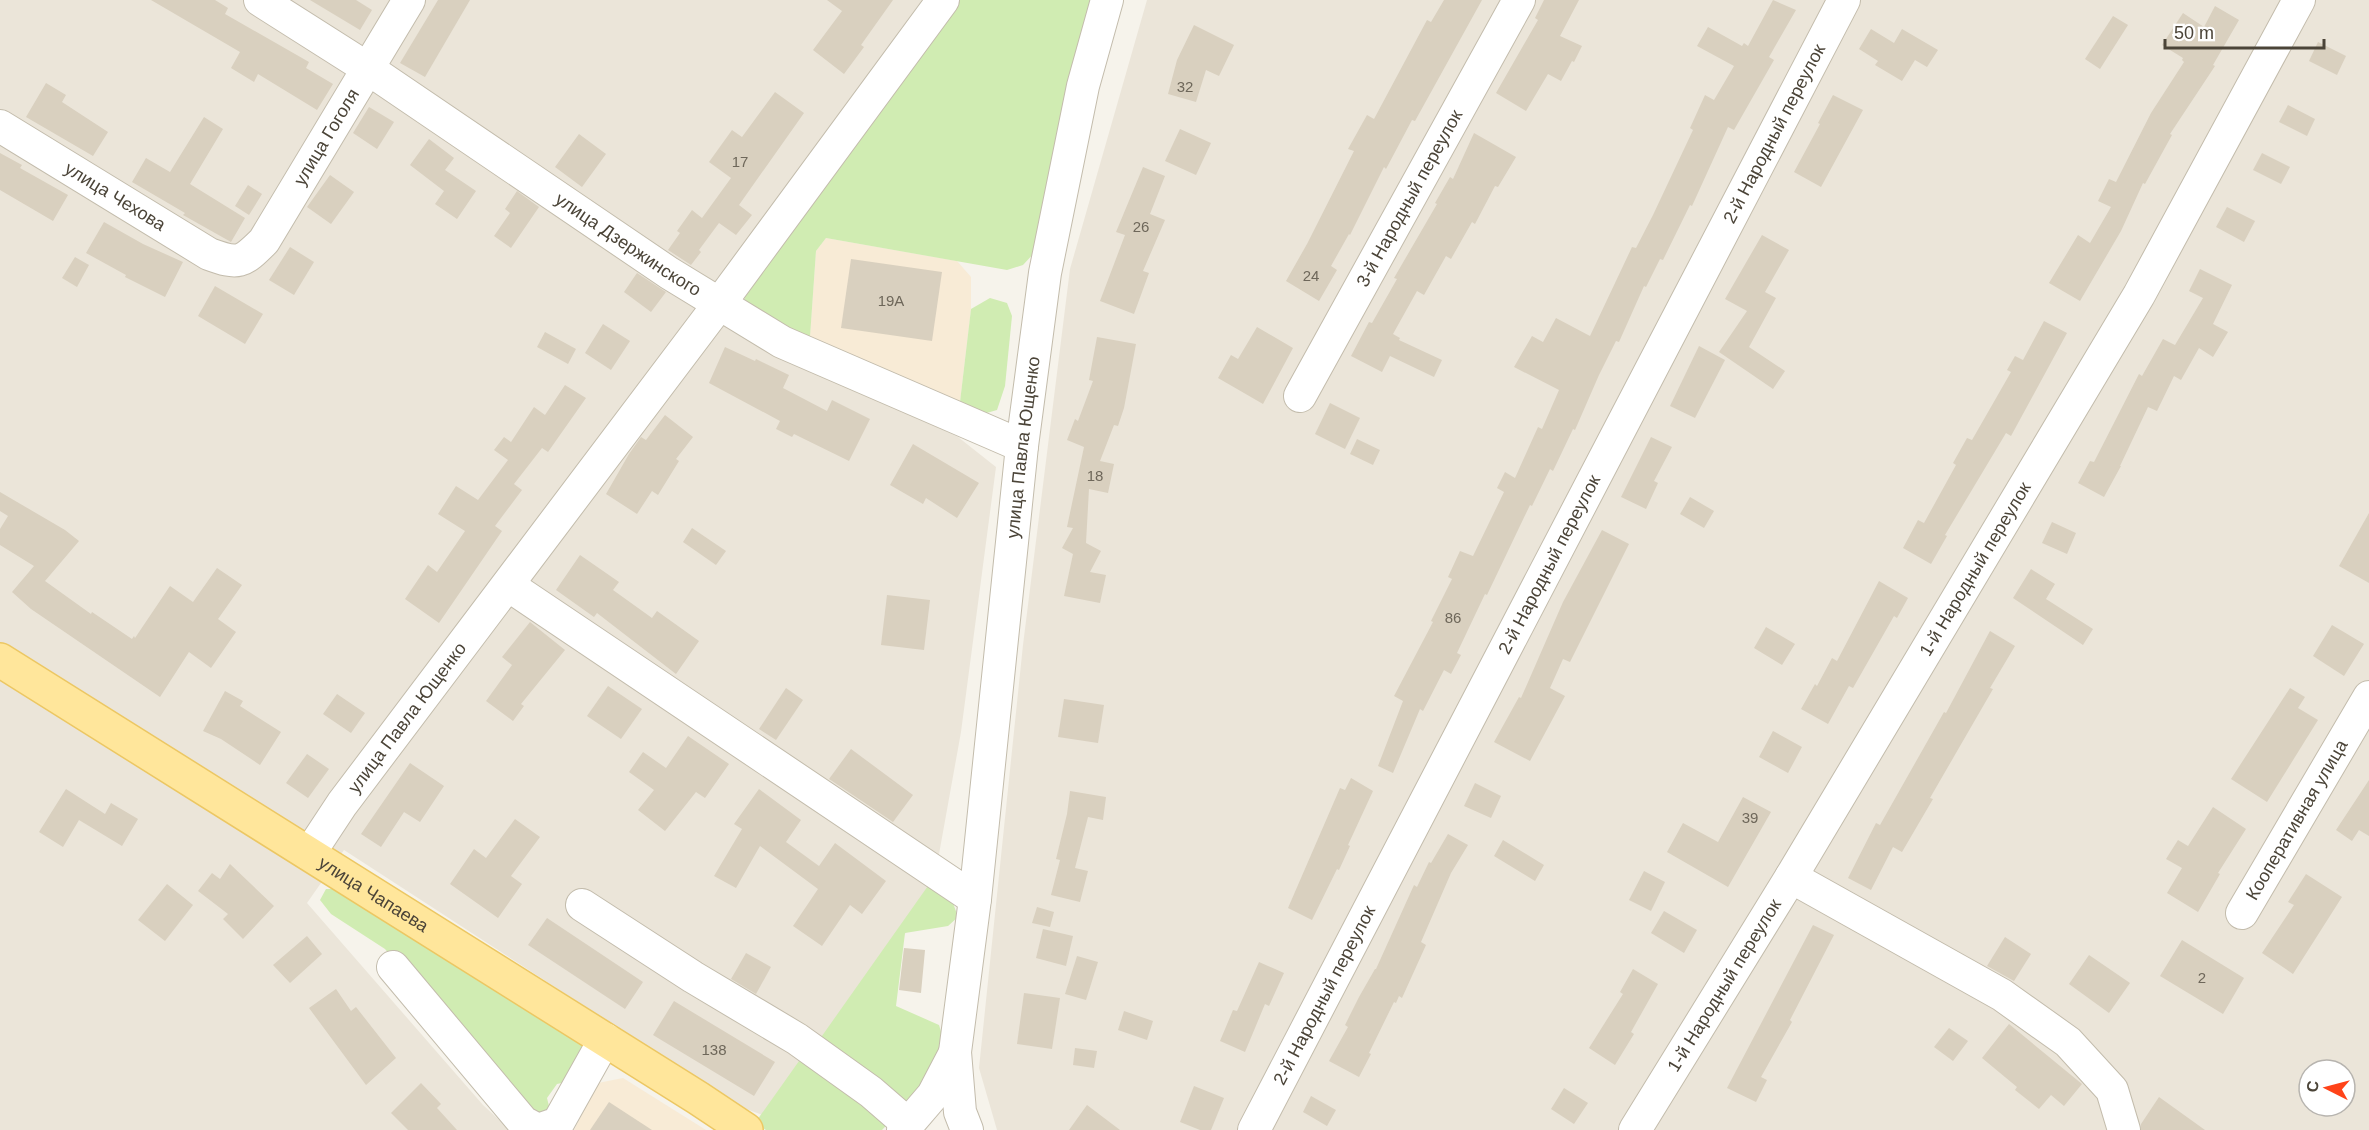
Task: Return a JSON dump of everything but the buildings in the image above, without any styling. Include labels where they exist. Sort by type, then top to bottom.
[{"type":"main road","name":"улица Чапаева","points":[[0,660],[746,1130]]},
{"type":"street","name":"улица Дзержинского","points":[[260,0],[367,68],[669,273],[782,342],[1022,446]]},
{"type":"street","name":"улица Гоголя","points":[[232,262],[248,257],[264,241],[409,0]]},
{"type":"street","name":"улица Павла Ющенко","points":[[309,854],[342,804],[720,303],[943,0]]},
{"type":"street","name":"улица Павла Ющенко","points":[[955,1052],[975,900],[1022,446],[1045,273],[1083,86],[1107,0]]},
{"type":"street","name":"3-й Народный переулок","points":[[1300,396],[1519,0]]},
{"type":"street","name":"2-й Народный переулок","points":[[1254,1130],[1844,0]]},
{"type":"street","name":"1-й Народный переулок","points":[[1635,1130],[1791,877],[2139,295],[2299,0]]},
{"type":"street","name":"улица Чехова","points":[[0,126],[209,254],[232,262]]},
{"type":"street","points":[[508,585],[975,900]]},
{"type":"street","name":"Кооперативная улица","points":[[2242,913],[2369,697]]},
{"type":"street","points":[[1791,877],[2002,995],[2068,1042],[2112,1090],[2124,1130]]},
{"type":"street","points":[[582,904],[693,977],[797,1039],[871,1092],[906,1127],[933,1095],[955,1052]]},
{"type":"street","points":[[393,967],[523,1122],[538,1130],[558,1123],[605,1040]]},
{"type":"street","points":[[955,1052],[960,1112],[967,1130]]},
{"type":"shaded area","points":[[0,0],[922,0],[719,281],[794,359],[958,437],[996,467],[961,732],[932,893],[881,970],[771,1118],[738,1106],[344,850],[307,903],[483,1105],[510,1130],[0,1130]]},
{"type":"shaded area","points":[[1147,0],[2369,0],[2369,1130],[997,1130],[979,1068],[1023,645],[1070,269]]},
{"type":"shaded area","points":[[826,238],[957,261],[971,277],[971,309],[960,402],[810,337],[816,251]]},
{"type":"shaded area","points":[[623,1078],[706,1130],[574,1130],[598,1083]]},
{"type":"green space","points":[[952,0],[1091,0],[1036,251],[1023,265],[1007,270],[826,238],[816,251],[810,337],[747,308],[741,286]]},
{"type":"green space","points":[[990,298],[1007,303],[1012,316],[1005,386],[997,410],[976,416],[960,402],[971,309]]},
{"type":"green space","points":[[930,883],[953,903],[958,917],[948,926],[905,933],[896,1006],[939,1025],[943,1038],[937,1055],[915,1095],[882,1130],[766,1130],[755,1123],[804,1054],[817,1043]]},
{"type":"green space","points":[[326,889],[339,889],[588,1046],[570,1081],[557,1084],[547,1098],[550,1110],[527,1116],[455,1035],[385,949],[331,914],[320,900]]}]
